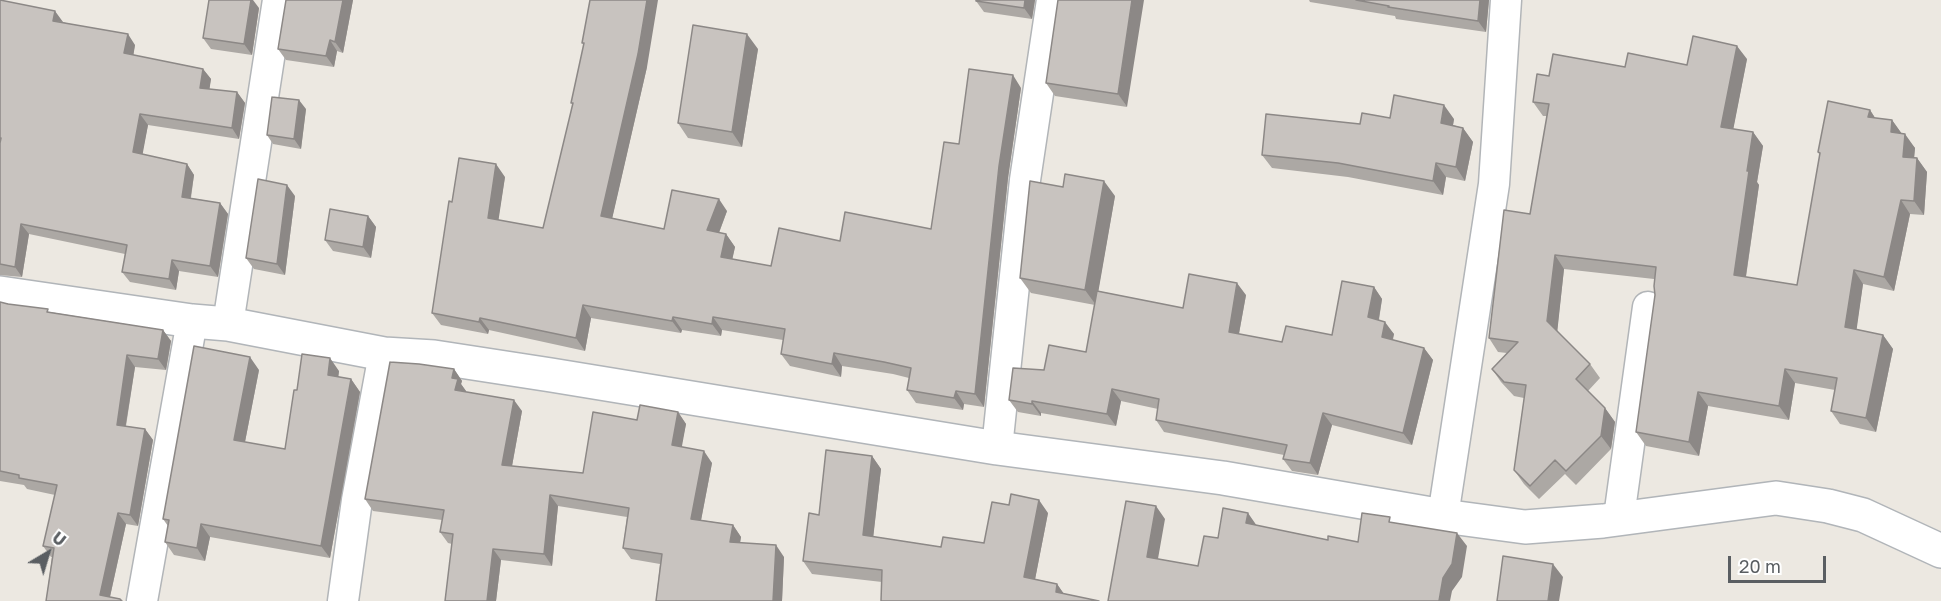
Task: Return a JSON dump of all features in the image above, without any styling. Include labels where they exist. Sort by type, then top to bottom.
[{"type":"street","points":[[228,324],[278,0]]},
{"type":"street","points":[[997,448],[1025,180],[1052,0]]},
{"type":"street","points":[[1443,516],[1494,184],[1506,0]]},
{"type":"street","points":[[0,293],[192,321],[228,324],[384,354],[434,357],[997,448],[1222,478],[1443,516],[1525,527],[1604,521],[1619,517],[1776,498],[1828,506],[1863,515],[1941,551]]},
{"type":"street","points":[[1619,517],[1648,307]]},
{"type":"street","points":[[142,601],[192,321]]},
{"type":"street","points":[[343,601],[357,500],[384,354]]},
{"type":"building","points":[[0,0],[55,11],[53,21],[128,34],[124,53],[203,69],[200,88],[237,92],[232,128],[140,114],[133,152],[187,164],[182,197],[220,203],[210,266],[172,260],[169,279],[122,272],[127,245],[21,224],[15,267],[0,264]]},
{"type":"building","points":[[209,0],[251,0],[244,44],[203,38]]},
{"type":"building","points":[[286,0],[343,0],[335,42],[330,40],[326,56],[278,49]]},
{"type":"building","points":[[590,0],[647,0],[638,54],[601,216],[664,229],[672,190],[719,199],[707,230],[726,234],[721,257],[771,266],[779,228],[840,241],[845,212],[931,229],[944,142],[959,144],[969,69],[1013,75],[999,166],[975,394],[956,391],[954,398],[907,390],[911,368],[884,362],[834,353],[832,364],[781,354],[785,329],[713,317],[712,324],[673,317],[672,321],[583,305],[576,338],[480,318],[479,322],[432,313],[449,201],[452,202],[459,158],[496,164],[488,218],[543,228],[573,103],[571,103],[584,43],[582,43]]},
{"type":"building","points":[[976,0],[1025,0],[1024,8]]},
{"type":"building","points":[[1058,0],[1132,0],[1118,94],[1046,83]]},
{"type":"building","points":[[1356,0],[1480,0],[1478,21]]},
{"type":"building","points":[[693,25],[747,34],[732,132],[678,123]]},
{"type":"building","points":[[1693,36],[1737,46],[1721,127],[1753,132],[1734,275],[1797,285],[1828,101],[1870,110],[1868,117],[1892,120],[1891,132],[1905,134],[1903,157],[1917,158],[1914,201],[1901,200],[1884,277],[1854,270],[1845,327],[1883,335],[1866,418],[1831,411],[1837,378],[1785,369],[1779,406],[1698,392],[1689,442],[1636,432],[1655,295],[1656,267],[1555,255],[1547,321],[1590,364],[1576,379],[1605,408],[1601,436],[1566,471],[1555,460],[1530,486],[1514,470],[1526,385],[1504,382],[1492,369],[1518,342],[1489,338],[1504,210],[1530,214],[1549,104],[1533,102],[1537,74],[1549,76],[1553,54],[1625,67],[1628,53],[1687,65]]},
{"type":"building","points":[[1394,95],[1444,105],[1441,123],[1463,128],[1456,167],[1436,163],[1433,181],[1338,163],[1262,155],[1266,114],[1360,124],[1362,113],[1390,118]]},
{"type":"building","points":[[272,97],[299,100],[294,139],[267,135]]},
{"type":"building","points":[[1065,174],[1104,181],[1085,290],[1020,278],[1030,181],[1063,187]]},
{"type":"building","points":[[258,179],[287,185],[277,264],[246,258]]},
{"type":"building","points":[[330,209],[368,216],[363,247],[325,240]]},
{"type":"building","points":[[1189,274],[1237,283],[1229,332],[1282,342],[1286,326],[1332,335],[1342,281],[1374,287],[1368,317],[1385,322],[1382,337],[1424,348],[1403,433],[1323,413],[1310,463],[1283,459],[1287,445],[1156,420],[1159,399],[1112,389],[1107,414],[1032,401],[1032,404],[1009,400],[1013,368],[1044,370],[1049,345],[1086,352],[1097,291],[1183,308]]},
{"type":"building","points":[[0,302],[48,309],[47,312],[163,330],[158,359],[127,355],[117,425],[145,429],[130,515],[118,513],[100,595],[122,601],[46,601],[54,548],[43,546],[57,485],[19,478],[19,475],[0,471]]},
{"type":"building","points":[[194,346],[250,357],[234,440],[285,449],[302,354],[330,358],[328,375],[351,379],[321,546],[201,524],[197,548],[165,542],[169,520],[163,519]]},
{"type":"building","points":[[390,362],[454,369],[452,378],[458,379],[455,390],[514,400],[502,465],[583,473],[593,412],[637,420],[640,405],[678,412],[672,445],[704,451],[691,519],[733,525],[730,542],[776,545],[773,601],[656,601],[662,554],[623,548],[629,508],[550,495],[544,554],[493,549],[487,601],[445,601],[453,534],[440,532],[444,510],[365,499]]},
{"type":"building","points":[[826,450],[872,456],[863,535],[941,547],[943,537],[984,543],[992,502],[1009,505],[1011,494],[1039,500],[1024,577],[1057,584],[1056,592],[1099,601],[881,601],[882,570],[803,561],[809,513],[819,515]]},
{"type":"building","points":[[1126,501],[1156,506],[1147,557],[1198,566],[1204,536],[1218,538],[1223,508],[1248,513],[1246,523],[1328,540],[1328,536],[1358,542],[1362,513],[1390,517],[1389,522],[1457,533],[1452,564],[1443,578],[1439,601],[1108,601]]},
{"type":"building","points":[[1503,556],[1553,564],[1548,601],[1497,601]]}]
